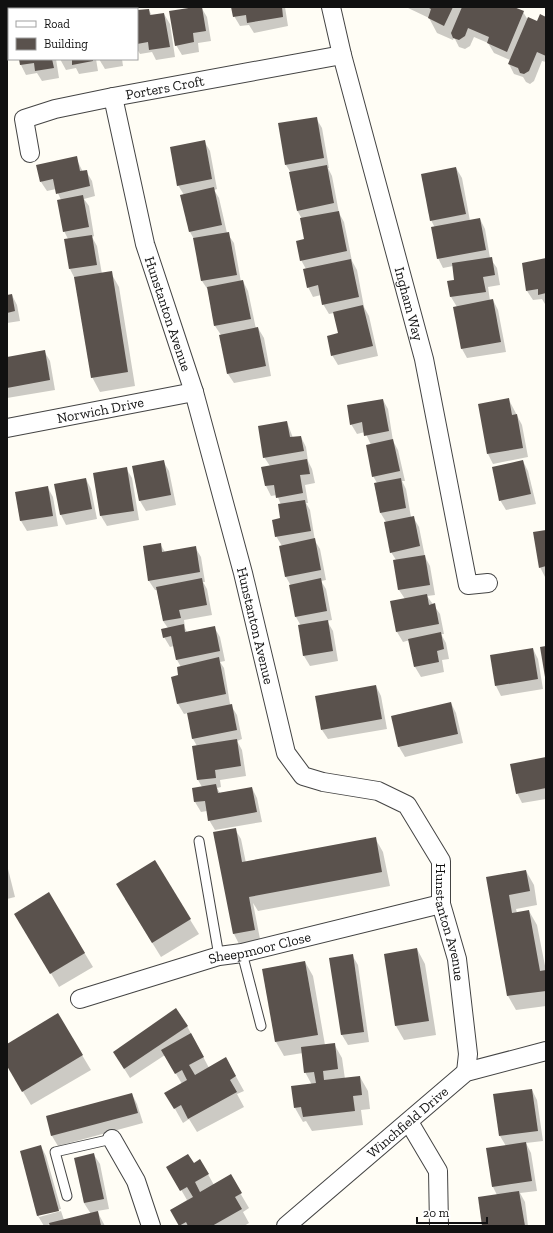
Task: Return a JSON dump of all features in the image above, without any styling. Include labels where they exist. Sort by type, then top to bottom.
[{"type":"street","name":"Ingham Way","points":[[331,7],[342,55],[424,359],[468,585],[488,583]]},
{"type":"street","name":"Porters Croft","points":[[30,153],[24,119],[55,109],[342,55]]},
{"type":"street","name":"Hunstanton Avenue","points":[[114,97],[145,244],[194,392],[243,574],[286,753],[303,776],[323,782],[378,791],[407,804],[441,861],[441,904],[457,959],[468,1054],[466,1072]]},
{"type":"street","name":"Norwich Drive","points":[[7,428],[194,392]]},
{"type":"street","name":"Sheepmoor Close","points":[[80,999],[219,956],[242,953],[441,904]]},
{"type":"street","name":"Winchfield Drive","points":[[286,1226],[466,1072],[546,1051]]},
{"type":"street","points":[[409,1122],[438,1171],[439,1226]]},
{"type":"street","points":[[112,1139],[136,1181],[151,1226]]},
{"type":"lane","points":[[199,841],[219,956]]},
{"type":"lane","points":[[242,953],[261,1026]]},
{"type":"lane","points":[[67,1196],[55,1152],[112,1139]]},
{"type":"building","points":[[202,7],[206,31],[193,33],[194,42],[175,46],[169,11]]},
{"type":"building","points":[[231,7],[282,7],[283,17],[247,23],[246,15],[233,17]]},
{"type":"building","points":[[427,7],[453,7],[444,26],[428,18],[431,9]]},
{"type":"building","points":[[462,7],[514,7],[524,11],[507,52],[487,43],[489,37],[468,28],[465,36],[459,40],[453,38],[451,33]]},
{"type":"building","points":[[149,9],[150,15],[164,13],[170,47],[149,50],[148,42],[138,44],[138,10]]},
{"type":"building","points":[[540,14],[546,17],[546,56],[537,52],[529,71],[524,74],[520,73],[518,68],[508,64],[528,17],[537,21]]},
{"type":"building","points":[[19,60],[52,60],[54,68],[35,71],[34,63],[20,65]]},
{"type":"building","points":[[72,60],[93,60],[93,61],[72,65]]},
{"type":"building","points":[[317,117],[324,158],[285,165],[278,123]]},
{"type":"building","points":[[205,140],[212,179],[177,186],[170,147]]},
{"type":"building","points":[[77,156],[80,171],[87,170],[90,186],[56,194],[53,179],[40,182],[36,165]]},
{"type":"building","points":[[327,165],[334,203],[297,211],[289,172]]},
{"type":"building","points":[[456,167],[466,214],[430,221],[421,174]]},
{"type":"building","points":[[214,187],[222,225],[189,232],[180,195]]},
{"type":"building","points":[[83,195],[89,227],[63,232],[57,200]]},
{"type":"building","points":[[339,211],[347,251],[300,261],[296,241],[304,239],[300,218]]},
{"type":"building","points":[[480,218],[486,250],[437,259],[431,227]]},
{"type":"building","points":[[229,232],[237,275],[201,281],[193,238]]},
{"type":"building","points":[[92,235],[97,265],[69,269],[64,239]]},
{"type":"building","points":[[492,257],[495,275],[483,277],[486,292],[450,297],[447,281],[454,280],[452,263]]},
{"type":"building","points":[[546,258],[546,293],[538,295],[538,289],[526,291],[522,263]]},
{"type":"building","points":[[351,259],[359,297],[322,305],[318,285],[307,288],[303,269]]},
{"type":"building","points":[[112,271],[128,372],[91,378],[74,277]]},
{"type":"building","points":[[243,280],[251,319],[214,326],[207,287]]},
{"type":"building","points":[[12,294],[15,311],[7,313],[7,295]]},
{"type":"building","points":[[493,299],[501,342],[461,349],[453,307]]},
{"type":"building","points":[[363,305],[373,346],[331,356],[327,336],[338,333],[333,312]]},
{"type":"building","points":[[258,327],[266,366],[227,374],[219,335]]},
{"type":"building","points":[[45,350],[50,380],[7,388],[7,357]]},
{"type":"building","points":[[509,398],[512,415],[517,414],[523,448],[487,454],[478,404]]},
{"type":"building","points":[[383,399],[389,431],[364,436],[362,422],[350,425],[347,405]]},
{"type":"building","points":[[287,421],[290,437],[301,436],[304,451],[263,458],[258,426]]},
{"type":"building","points":[[393,439],[400,471],[372,477],[366,445]]},
{"type":"building","points":[[307,459],[310,474],[300,475],[303,493],[276,498],[274,485],[265,486],[261,467]]},
{"type":"building","points":[[164,460],[171,495],[139,501],[132,466]]},
{"type":"building","points":[[523,460],[531,494],[499,501],[492,467]]},
{"type":"building","points":[[127,467],[134,511],[100,516],[93,473]]},
{"type":"building","points":[[86,478],[92,509],[60,515],[54,484]]},
{"type":"building","points":[[401,478],[406,508],[380,513],[374,483]]},
{"type":"building","points":[[48,486],[53,516],[20,521],[15,492]]},
{"type":"building","points":[[305,500],[311,531],[275,537],[272,520],[280,518],[278,504]]},
{"type":"building","points":[[414,516],[420,546],[390,553],[384,522]]},
{"type":"building","points":[[546,530],[546,566],[539,568],[533,532]]},
{"type":"building","points":[[315,538],[321,570],[285,577],[279,546]]},
{"type":"building","points":[[161,543],[162,552],[196,546],[200,572],[148,581],[143,546]]},
{"type":"building","points":[[425,555],[430,585],[398,590],[393,560]]},
{"type":"building","points":[[202,578],[207,605],[179,610],[181,618],[163,621],[156,587]]},
{"type":"building","points":[[321,578],[327,611],[295,617],[289,585]]},
{"type":"building","points":[[427,594],[429,605],[435,603],[439,624],[396,632],[390,601]]},
{"type":"building","points":[[328,620],[333,651],[303,656],[298,625]]},
{"type":"building","points":[[184,624],[185,632],[215,626],[220,651],[176,660],[171,636],[163,638],[161,629]]},
{"type":"building","points":[[441,632],[444,649],[437,651],[439,662],[414,667],[408,639]]},
{"type":"building","points":[[546,646],[546,677],[545,677],[540,647]]},
{"type":"building","points":[[533,648],[538,679],[495,686],[490,655]]},
{"type":"building","points":[[219,657],[226,694],[177,704],[171,677],[178,675],[177,667]]},
{"type":"building","points":[[376,685],[382,719],[321,730],[315,696]]},
{"type":"building","points":[[451,702],[458,734],[398,747],[391,716]]},
{"type":"building","points":[[232,704],[237,730],[192,739],[187,713]]},
{"type":"building","points":[[237,739],[241,766],[215,770],[216,778],[197,780],[192,746]]},
{"type":"building","points":[[546,757],[546,788],[516,794],[510,764]]},
{"type":"building","points":[[216,784],[218,793],[252,787],[257,812],[208,821],[205,801],[194,802],[192,788]]},
{"type":"building","points":[[236,828],[242,862],[376,837],[382,872],[249,897],[255,930],[233,934],[213,832]]},
{"type":"building","points":[[155,860],[191,919],[152,943],[116,884]]},
{"type":"building","points":[[526,870],[530,891],[509,895],[512,913],[529,910],[540,971],[546,970],[546,991],[507,996],[486,877]]},
{"type":"building","points":[[49,892],[85,953],[50,974],[14,914]]},
{"type":"building","points":[[417,948],[429,1021],[395,1026],[384,954]]},
{"type":"building","points":[[353,954],[364,1032],[341,1035],[329,958]]},
{"type":"building","points":[[305,961],[318,1035],[275,1042],[262,969]]},
{"type":"building","points":[[176,1008],[188,1026],[124,1069],[113,1052]]},
{"type":"building","points":[[58,1013],[83,1055],[22,1092],[7,1066],[7,1044]]},
{"type":"building","points":[[191,1033],[204,1057],[189,1065],[195,1075],[226,1057],[236,1076],[230,1080],[237,1092],[188,1119],[181,1105],[174,1109],[164,1093],[187,1080],[182,1070],[175,1074],[161,1050]]},
{"type":"building","points":[[335,1043],[338,1069],[323,1071],[324,1080],[360,1076],[362,1095],[353,1096],[355,1111],[303,1117],[301,1107],[294,1108],[291,1086],[316,1083],[314,1072],[304,1073],[301,1047]]},
{"type":"building","points":[[532,1089],[538,1131],[499,1136],[493,1094]]},
{"type":"building","points":[[132,1093],[138,1113],[51,1136],[46,1116]]},
{"type":"building","points":[[526,1142],[532,1181],[492,1187],[486,1148]]},
{"type":"building","points":[[41,1145],[59,1211],[37,1216],[20,1151]]},
{"type":"building","points":[[94,1153],[104,1199],[84,1203],[74,1158]]},
{"type":"building","points":[[188,1154],[194,1163],[200,1159],[209,1174],[195,1182],[200,1192],[231,1174],[242,1193],[235,1197],[242,1209],[212,1226],[188,1226],[186,1222],[179,1226],[170,1210],[193,1197],[187,1187],[180,1191],[166,1167]]},
{"type":"building","points":[[519,1191],[525,1226],[482,1226],[478,1197]]},
{"type":"building","points":[[98,1211],[101,1226],[50,1226],[49,1223]]}]
